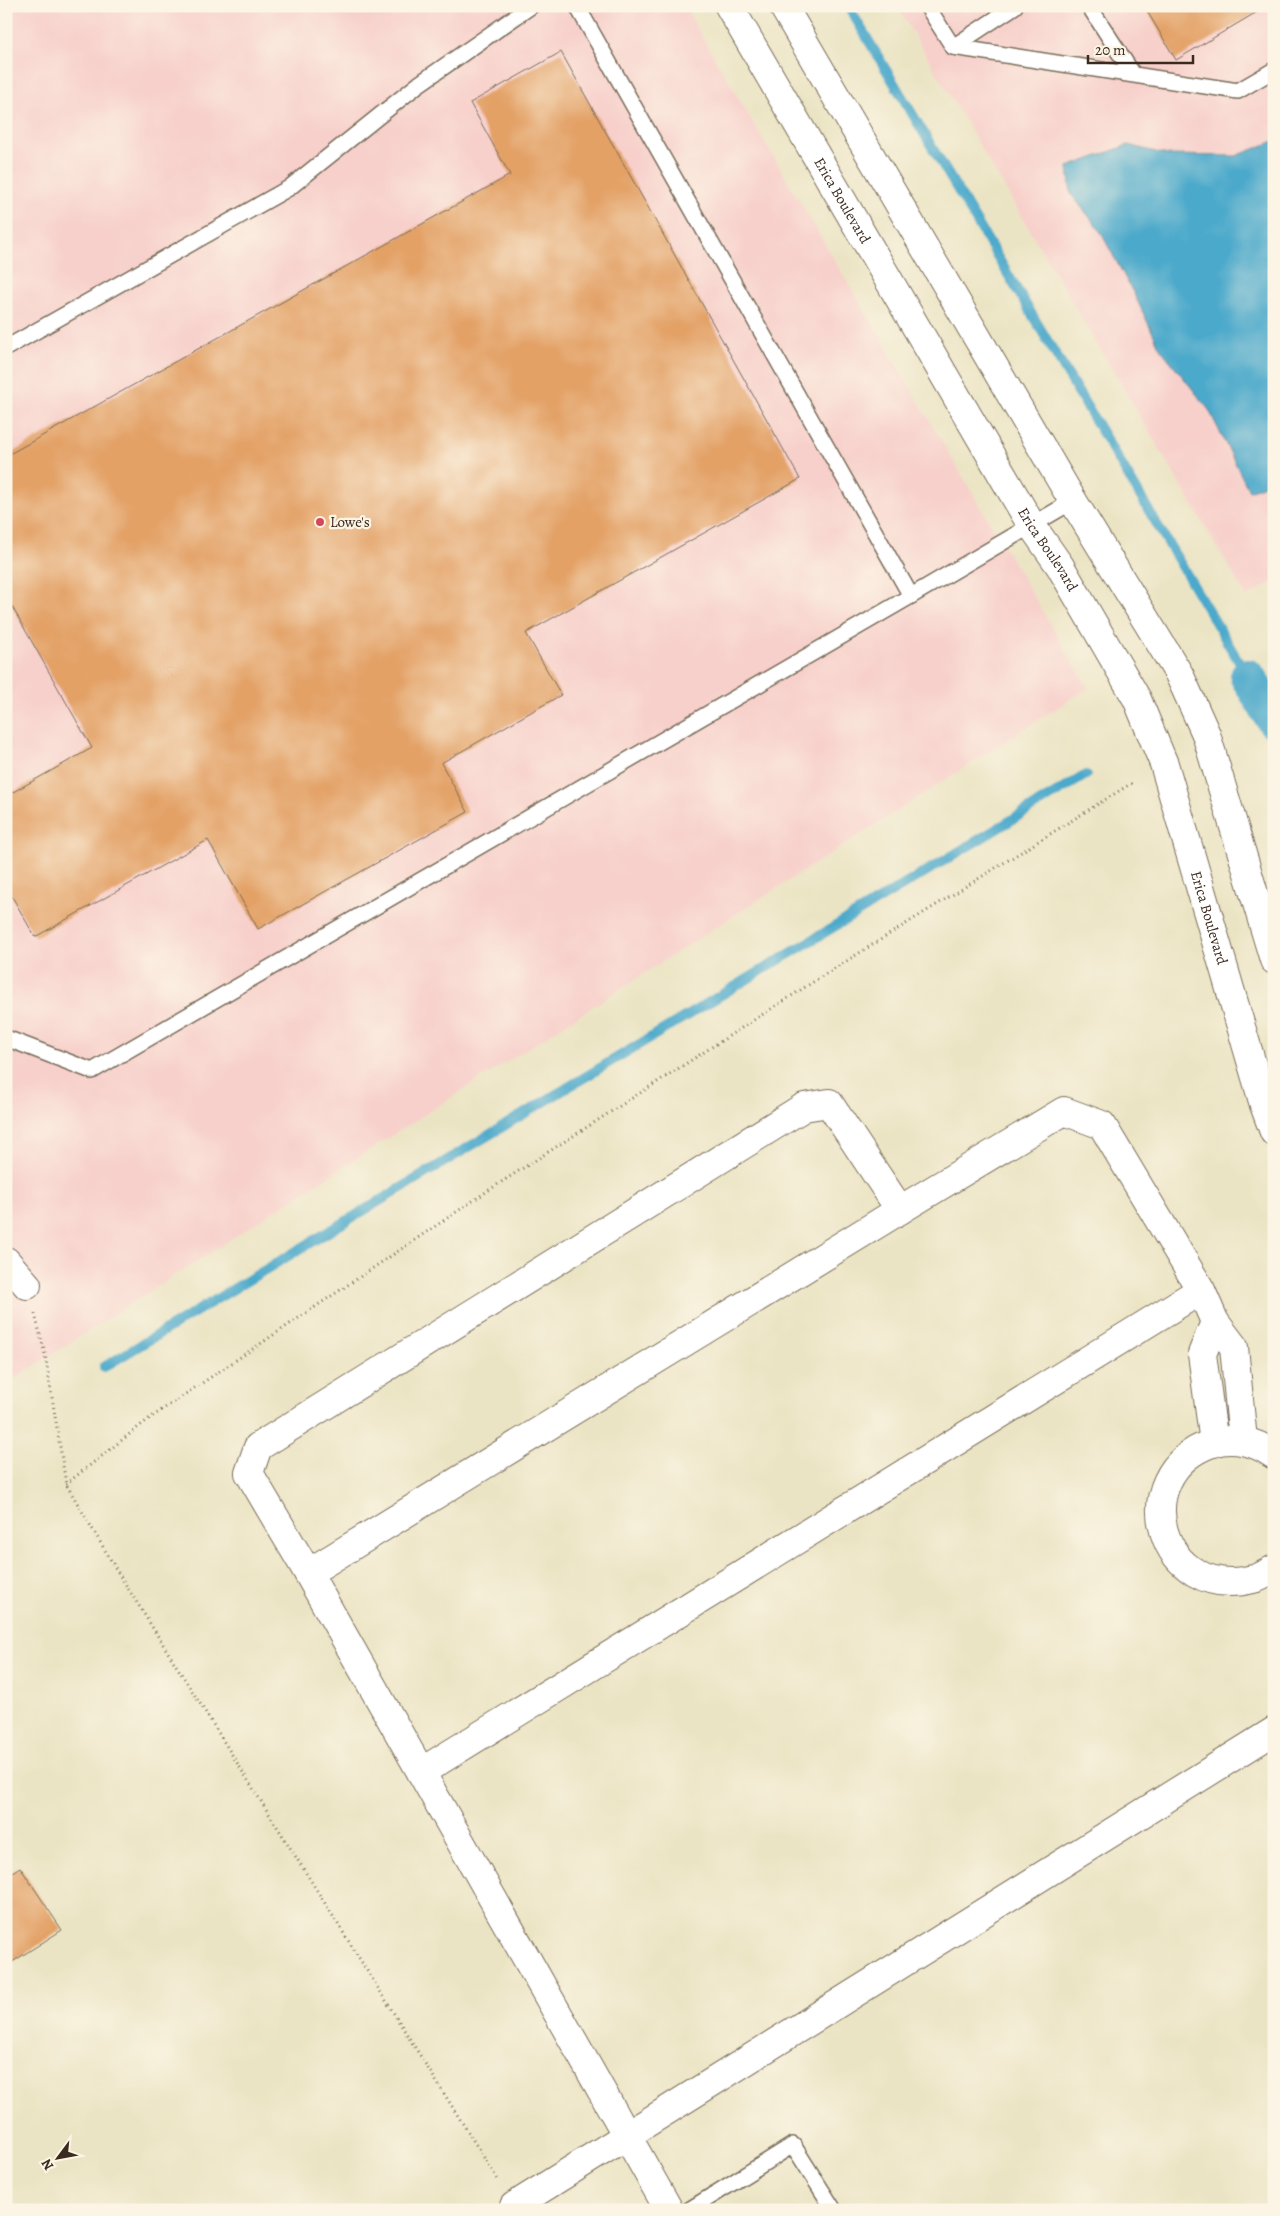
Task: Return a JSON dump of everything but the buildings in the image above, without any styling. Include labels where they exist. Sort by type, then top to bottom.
[{"type":"street","name":"Erica Boulevard","points":[[730,6],[1032,526],[1060,566],[1137,699],[1164,764],[1264,1105],[1274,1132]]},
{"type":"street","points":[[782,6],[1074,501],[1179,674],[1206,734],[1274,960]]},
{"type":"street","points":[[669,2210],[629,2136],[422,1772],[249,1473],[258,1447],[804,1107],[829,1103],[900,1210]]},
{"type":"street","points":[[308,1573],[1064,1111],[1102,1125],[1201,1290],[1215,1322],[1234,1347],[1243,1441]]},
{"type":"street","points":[[6,1261],[27,1285]]},
{"type":"street","points":[[422,1772],[1201,1290]]},
{"type":"street","points":[[1214,1443],[1202,1354],[1215,1322]]},
{"type":"street","points":[[1274,1455],[1266,1449],[1243,1441],[1220,1441],[1197,1448],[1178,1463],[1166,1483],[1160,1506],[1163,1530],[1172,1551],[1189,1569],[1210,1579],[1232,1583],[1255,1579],[1274,1569]]},
{"type":"street","points":[[514,2206],[629,2136],[1274,1731]]},
{"type":"lane","points":[[6,348],[289,188],[419,84],[531,6]]},
{"type":"lane","points":[[577,6],[911,596]]},
{"type":"lane","points":[[926,6],[953,46],[1238,91],[1274,70]]},
{"type":"lane","points":[[953,46],[1015,6]]},
{"type":"lane","points":[[1089,6],[1132,74]]},
{"type":"lane","points":[[6,1038],[92,1071],[1074,501]]},
{"type":"lane","points":[[689,2210],[793,2145],[834,2210]]},
{"type":"path","points":[[66,1484],[150,1418],[489,1190],[824,975],[1164,764]]},
{"type":"path","points":[[27,1285],[45,1354],[66,1484],[119,1574],[514,2206]]},
{"type":"shaded area","points":[[6,6],[684,6],[1088,688],[12,1380],[6,1371]]},
{"type":"shaded area","points":[[897,6],[1274,6],[1274,581],[1247,597]]},
{"type":"water","points":[[1274,141],[1274,481],[1249,491],[1209,410],[1160,348],[1099,229],[1071,194],[1068,167],[1128,145],[1168,155],[1236,156]]},
{"type":"waterway","points":[[848,6],[1248,677]]},
{"type":"waterway","points":[[1248,677],[1274,720]]},
{"type":"waterway","points":[[104,1367],[1086,775]]},
{"type":"place","name":"Lowe's","points":[[320,522]]}]
